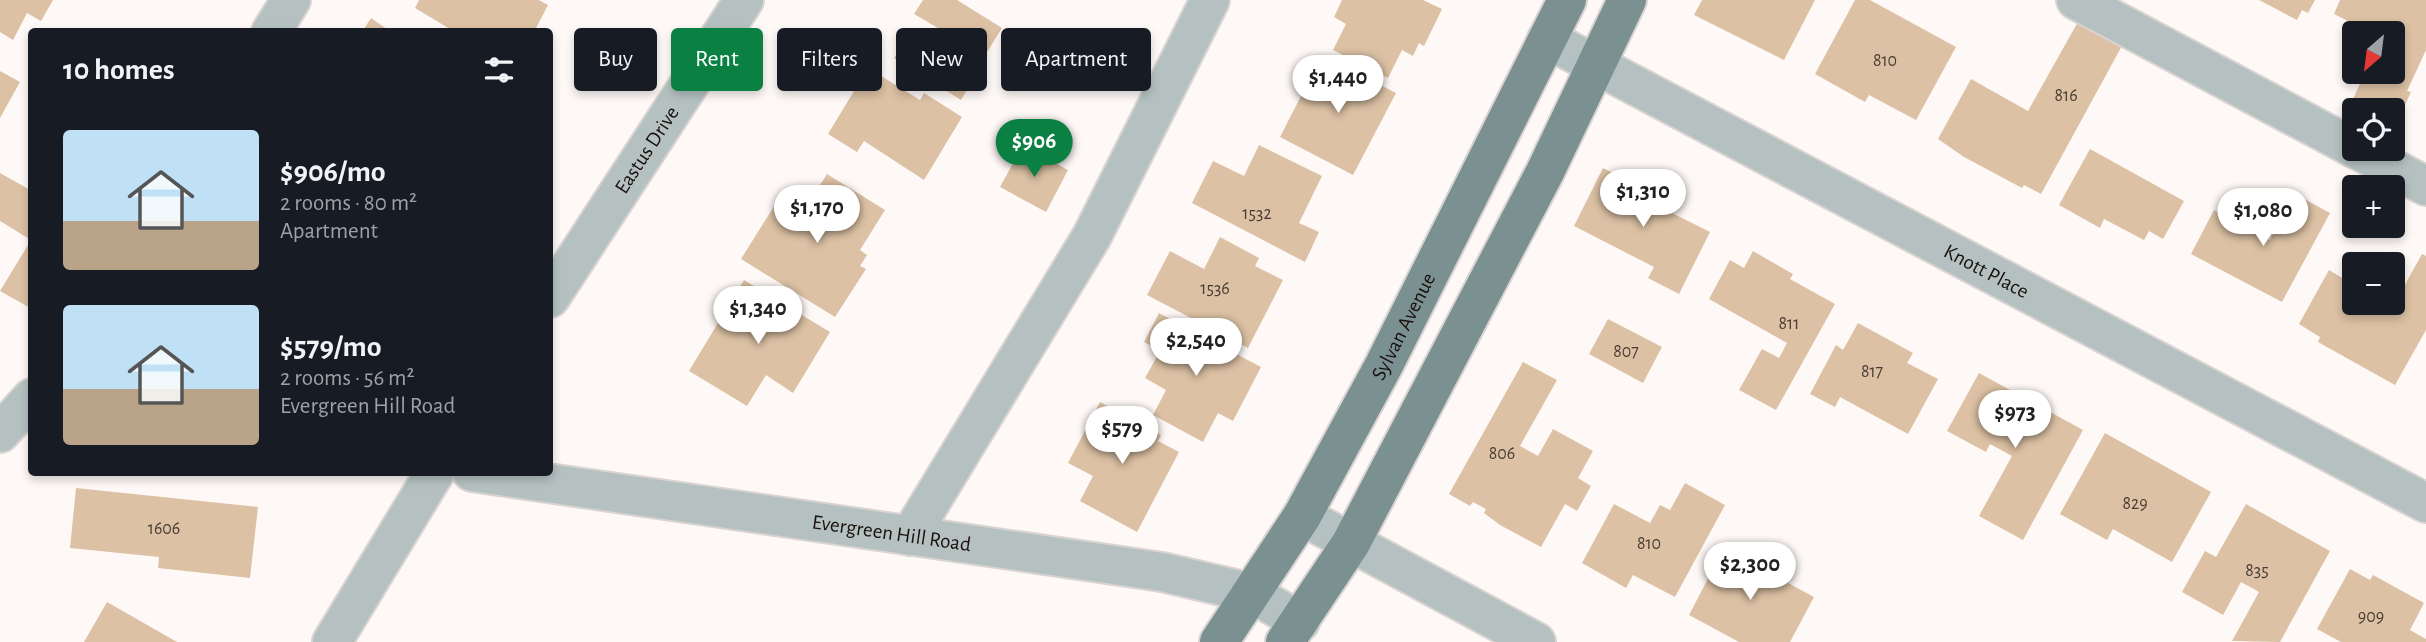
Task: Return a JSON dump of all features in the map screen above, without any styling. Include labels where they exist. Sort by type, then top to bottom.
[{"type":"main road","name":"Sylvan Avenue","points":[[1219,642],[1302,516],[1384,365],[1567,0]]},
{"type":"main road","points":[[1292,632],[1351,542],[1545,172],[1627,0]]},
{"type":"street","points":[[274,28],[291,0]]},
{"type":"street","name":"Eastus Drive","points":[[553,293],[744,0]]},
{"type":"street","points":[[910,536],[1092,236],[1210,0]]},
{"type":"street","points":[[2076,0],[2342,141]]},
{"type":"street","name":"Knott Place","points":[[1547,39],[2426,503]]},
{"type":"street","points":[[2379,161],[2426,186]]},
{"type":"street","points":[[332,642],[433,476]]},
{"type":"street","name":"Evergreen Hill Road","points":[[499,476],[1162,572],[1252,593],[1292,632]]},
{"type":"street","points":[[1302,516],[1536,642]]},
{"type":"building","points":[[0,0],[53,0],[41,21],[27,13],[13,40],[0,32]]},
{"type":"building","points":[[419,0],[539,0],[548,5],[536,28],[448,28],[415,8]]},
{"type":"building","points":[[923,0],[957,0],[1002,28],[987,52],[987,28],[938,28],[914,14]]},
{"type":"building","points":[[1342,0],[1423,0],[1442,9],[1424,46],[1419,43],[1413,56],[1402,50],[1388,78],[1333,50],[1346,24],[1334,17]]},
{"type":"building","points":[[1702,0],[1815,0],[1784,60],[1694,15]]},
{"type":"building","points":[[1855,0],[1870,0],[1956,47],[1916,120],[1869,95],[1865,102],[1815,74]]},
{"type":"building","points":[[2259,0],[2315,0],[2308,13],[2302,10],[2297,20]]},
{"type":"building","points":[[2340,0],[2426,0],[2426,50],[2407,91],[2411,92],[2405,105],[2405,98],[2353,98],[2360,84],[2405,84],[2405,21],[2348,21],[2334,14]]},
{"type":"building","points":[[371,18],[385,28],[365,28]]},
{"type":"building","points":[[2079,20],[2123,44],[2041,194],[2024,185],[2022,188],[1964,157],[1938,139],[1971,79],[2028,111]]},
{"type":"building","points":[[1322,55],[1396,93],[1353,175],[1280,137]]},
{"type":"building","points":[[0,71],[20,82],[0,118]]},
{"type":"building","points":[[882,77],[896,85],[896,91],[905,91],[920,100],[924,93],[962,117],[924,180],[864,141],[857,152],[828,134],[854,91],[882,91]]},
{"type":"building","points":[[947,91],[966,91],[961,100]]},
{"type":"building","points":[[1023,145],[1068,170],[1046,212],[1000,187]]},
{"type":"building","points":[[1259,145],[1322,176],[1299,223],[1319,232],[1305,262],[1192,203],[1213,161],[1244,176]]},
{"type":"building","points":[[2090,149],[2184,201],[2163,239],[2149,231],[2144,240],[2104,219],[2100,228],[2059,205]]},
{"type":"building","points":[[1603,168],[1676,205],[1672,213],[1710,232],[1679,294],[1648,278],[1654,267],[1574,226]]},
{"type":"building","points":[[0,173],[28,189],[28,238],[0,221]]},
{"type":"building","points":[[827,174],[885,210],[860,250],[867,255],[860,266],[866,269],[835,317],[741,259],[778,200],[801,215]]},
{"type":"building","points":[[2295,194],[2330,213],[2282,302],[2191,254],[2214,210],[2270,240]]},
{"type":"building","points":[[1220,237],[1259,258],[1255,266],[1283,280],[1248,348],[1147,295],[1170,251],[1204,269]]},
{"type":"building","points":[[28,245],[28,307],[0,291]]},
{"type":"building","points":[[1753,251],[1793,274],[1790,279],[1835,304],[1776,410],[1739,390],[1762,349],[1779,358],[1787,343],[1709,299],[1730,260],[1744,268]]},
{"type":"building","points":[[2422,254],[2426,256],[2426,330],[2395,385],[2318,342],[2320,337],[2299,324],[2329,270],[2342,278],[2342,315],[2405,315],[2405,284]]},
{"type":"building","points":[[744,280],[830,332],[793,393],[766,375],[747,406],[689,371]]},
{"type":"building","points":[[1159,313],[1261,367],[1233,421],[1218,413],[1203,442],[1153,415],[1166,390],[1145,378],[1160,351],[1144,342]]},
{"type":"building","points":[[1608,319],[1662,347],[1643,383],[1589,354]]},
{"type":"building","points":[[1858,323],[1913,353],[1907,363],[1938,379],[1908,434],[1840,397],[1835,407],[1810,394],[1836,345],[1843,350]]},
{"type":"building","points":[[1523,362],[1557,380],[1520,446],[1538,456],[1553,429],[1593,451],[1578,478],[1591,486],[1577,511],[1565,504],[1541,547],[1500,525],[1484,513],[1486,509],[1473,502],[1470,506],[1449,494]]},
{"type":"building","points":[[1979,373],[2083,430],[2023,540],[1979,516],[2012,456],[1990,444],[1986,452],[1947,431]]},
{"type":"building","points":[[1100,402],[1161,435],[1158,441],[1179,452],[1137,532],[1080,501],[1093,476],[1068,463]]},
{"type":"building","points":[[2105,433],[2211,492],[2172,562],[2113,529],[2107,540],[2060,514]]},
{"type":"building","points":[[1685,483],[1725,505],[1675,597],[1633,575],[1626,588],[1582,563],[1614,504],[1650,523],[1660,505],[1670,510]]},
{"type":"building","points":[[76,488],[258,507],[250,578],[158,568],[159,557],[70,548]]},
{"type":"building","points":[[2246,504],[2330,551],[2280,642],[2232,641],[2259,592],[2241,582],[2223,615],[2182,592],[2205,551],[2216,557]]},
{"type":"building","points":[[1724,548],[1814,597],[1790,642],[1739,642],[1689,615]]},
{"type":"building","points":[[2350,569],[2370,580],[2373,575],[2424,603],[2410,630],[2426,639],[2426,642],[2341,642],[2317,629]]},
{"type":"building","points":[[107,602],[177,642],[84,642]]}]
